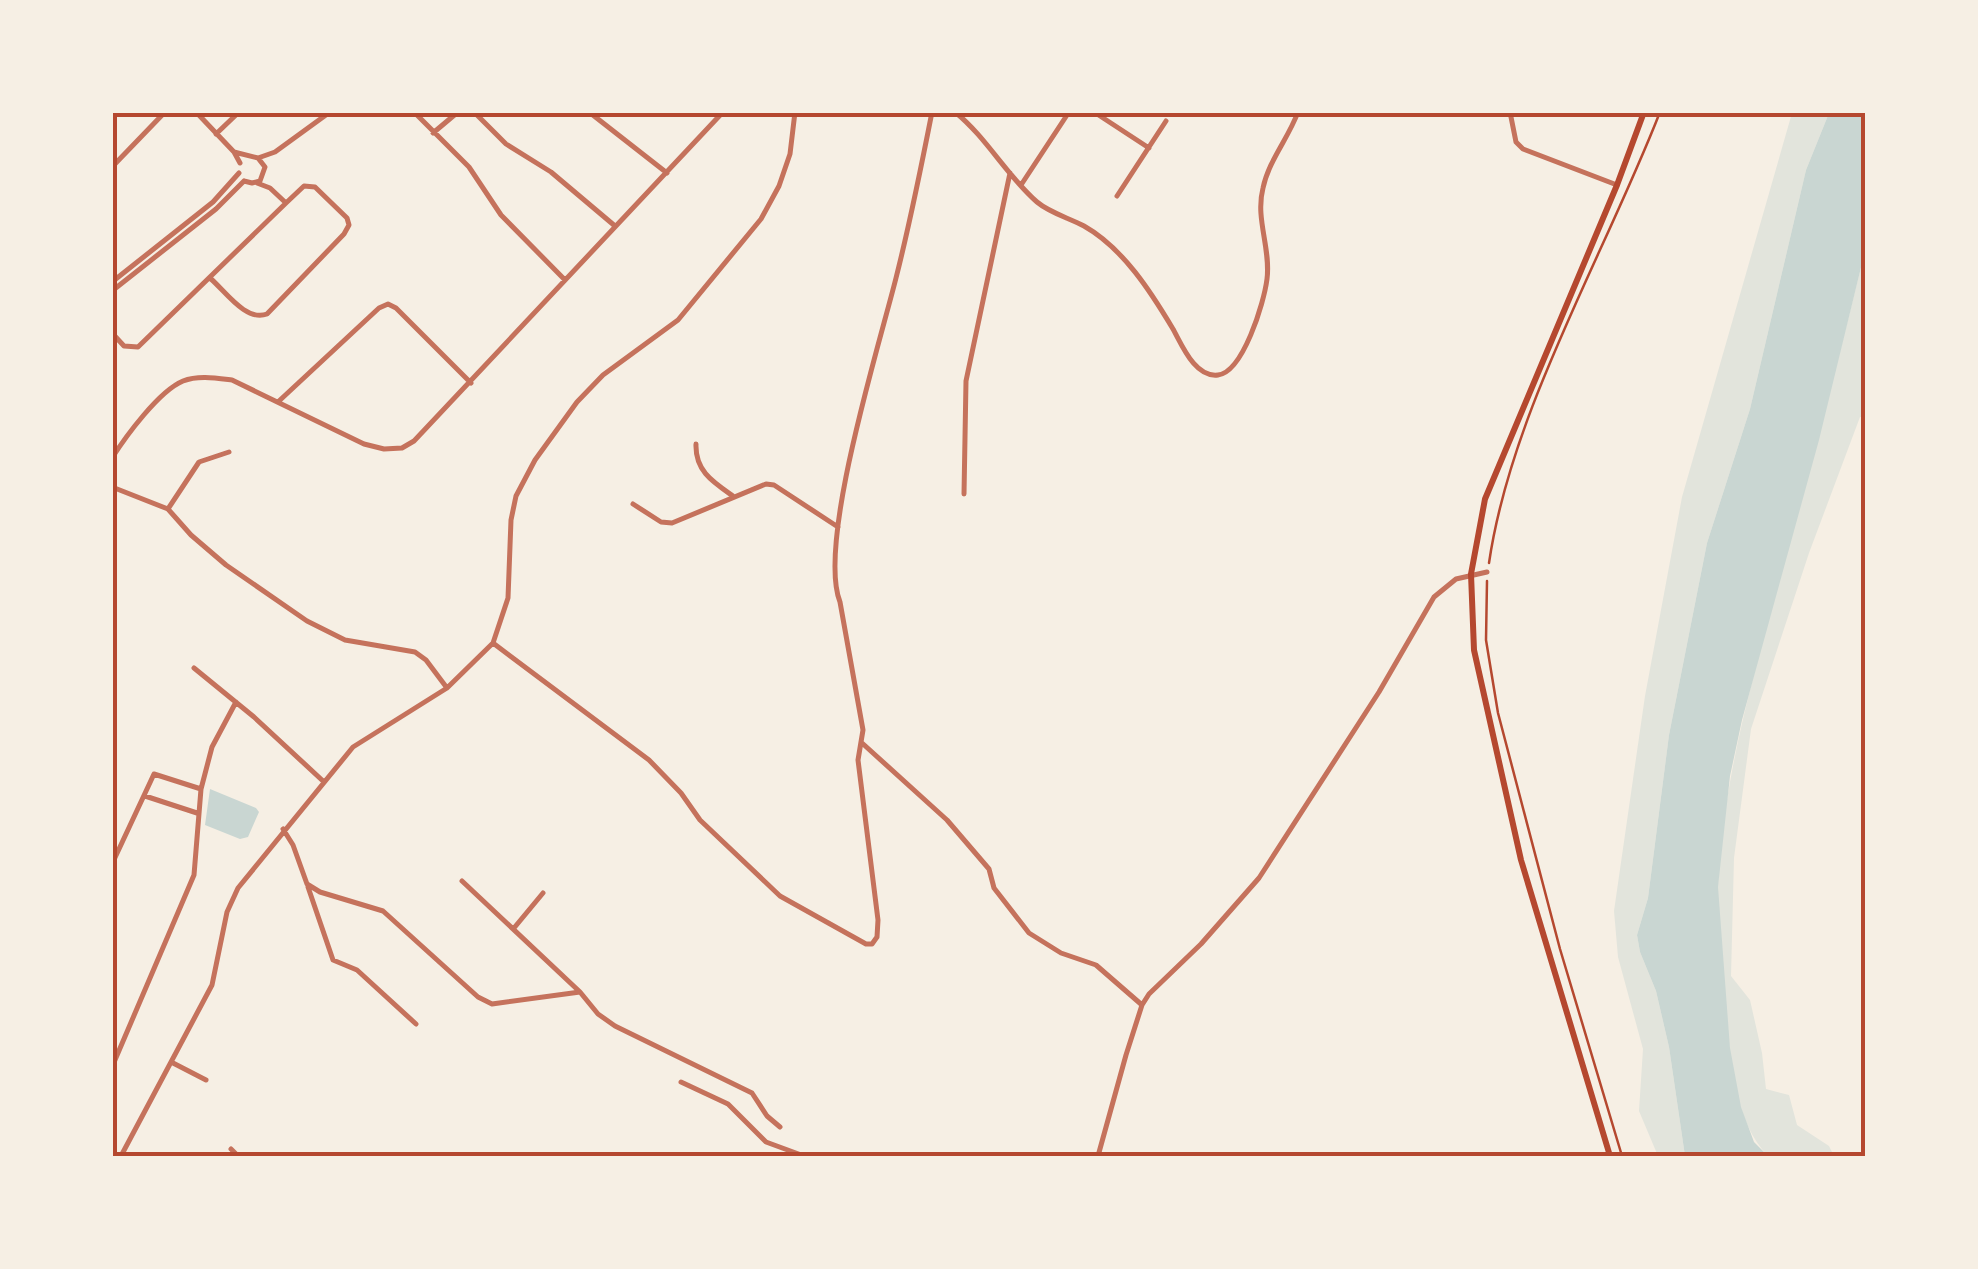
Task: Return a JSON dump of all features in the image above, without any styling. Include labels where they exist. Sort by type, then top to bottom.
[{"type":"main road","points":[[1610,1156],[1521,860],[1474,650],[1471,574],[1484,499],[1644,112]]},
{"type":"street","points":[[112,168],[165,112]]},
{"type":"street","points":[[112,282],[213,202],[239,173],[240,164],[234,152],[196,112]]},
{"type":"street","points":[[216,134],[239,112]]},
{"type":"street","points":[[234,152],[258,158],[275,152],[330,112]]},
{"type":"street","points":[[414,112],[481,180],[501,215],[565,280]]},
{"type":"street","points":[[434,133],[458,112]]},
{"type":"street","points":[[474,112],[506,144],[551,172],[616,227]]},
{"type":"street","points":[[589,112],[667,172]]},
{"type":"street","points":[[112,458],[166,393],[184,380],[209,377],[232,380],[364,444],[402,448],[471,383],[724,112]]},
{"type":"street","points":[[116,1156],[173,1062],[212,985],[227,912],[238,888],[353,747],[447,688],[493,643],[508,598],[516,496],[535,460],[577,402],[603,375],[678,320],[762,219],[790,154],[795,112]]},
{"type":"street","points":[[493,643],[649,760],[681,793],[700,820],[780,896],[872,944],[878,920],[858,760],[863,730],[834,588],[838,527],[932,112]]},
{"type":"street","points":[[954,112],[976,130],[1040,205],[1110,244],[1163,313],[1200,370],[1208,375],[1224,374],[1240,360],[1262,297],[1268,276],[1260,220],[1262,190],[1271,161],[1298,112]]},
{"type":"street","points":[[1020,186],[1069,112]]},
{"type":"street","points":[[1094,112],[1148,148]]},
{"type":"street","points":[[1510,112],[1516,142],[1523,150],[1617,184]]},
{"type":"street","points":[[1117,196],[1166,122]]},
{"type":"street","points":[[270,188],[264,176],[265,167],[275,152]]},
{"type":"street","points":[[240,164],[248,157]]},
{"type":"street","points":[[258,158],[265,167]]},
{"type":"street","points":[[239,173],[244,181]]},
{"type":"street","points":[[964,494],[966,381],[1010,174]]},
{"type":"street","points":[[257,182],[264,176]]},
{"type":"street","points":[[112,291],[244,181],[270,188],[286,203]]},
{"type":"street","points":[[112,333],[124,346],[138,347],[304,186],[315,186],[347,218],[349,225],[267,314],[250,315],[211,278]]},
{"type":"street","points":[[280,401],[379,308],[388,304],[471,383]]},
{"type":"street","points":[[696,444],[695,452],[706,478],[733,496]]},
{"type":"street","points":[[168,510],[198,462],[229,452]]},
{"type":"street","points":[[633,504],[661,522],[672,523],[760,485],[774,485],[838,527]]},
{"type":"street","points":[[112,486],[168,510],[226,565],[307,621],[345,640],[415,652],[447,688]]},
{"type":"street","points":[[1098,1156],[1142,1006],[1149,994],[1201,944],[1259,878],[1379,692],[1434,597],[1444,585],[1487,572]]},
{"type":"street","points":[[194,668],[323,781]]},
{"type":"street","points":[[113,1065],[194,875],[201,789],[212,746],[236,702]]},
{"type":"street","points":[[861,742],[947,820],[988,869],[994,888],[1030,933],[1061,953],[1096,965],[1142,1006]]},
{"type":"street","points":[[112,864],[154,774],[201,789]]},
{"type":"street","points":[[145,796],[197,814]]},
{"type":"street","points":[[283,829],[293,844],[333,960],[356,970],[416,1024]]},
{"type":"street","points":[[462,881],[580,992],[598,1014],[752,1093],[767,1116],[780,1127]]},
{"type":"street","points":[[307,884],[320,892],[383,911],[478,997],[492,1004],[580,992]]},
{"type":"street","points":[[514,928],[543,893]]},
{"type":"street","points":[[173,1062],[206,1080]]},
{"type":"street","points":[[681,1082],[728,1104],[766,1142],[804,1156]]},
{"type":"street","points":[[231,1149],[238,1156]]},
{"type":"street","points":[[959,1156],[982,1156]]},
{"type":"path","points":[[1622,1156],[1560,950],[1498,713],[1486,640],[1487,572],[1495,519],[1531,414],[1660,112]]},
{"type":"shaded area","points":[[1792,113],[1829,113],[1806,170],[1750,409],[1707,543],[1669,735],[1648,898],[1637,935],[1669,1047],[1685,1156],[1658,1156],[1639,1111],[1643,1049],[1618,957],[1614,911],[1645,696],[1682,497]]},
{"type":"shaded area","points":[[1829,113],[1865,113],[1865,251],[1819,440],[1742,720],[1730,776],[1718,887],[1730,1048],[1741,1107],[1754,1142],[1768,1156],[1685,1156],[1669,1047],[1637,935],[1648,898],[1669,735],[1707,543],[1750,409],[1806,170]]},
{"type":"shaded area","points":[[1865,251],[1865,417],[1860,417],[1809,553],[1751,729],[1734,858],[1731,976],[1750,1000],[1766,1089],[1789,1095],[1797,1125],[1829,1146],[1834,1156],[1768,1156],[1757,1143],[1742,1111],[1733,1075],[1718,919],[1721,844],[1733,764],[1751,685]]},
{"type":"shaded area","points":[[210,789],[256,808],[259,812],[248,837],[240,839],[205,825]]}]
